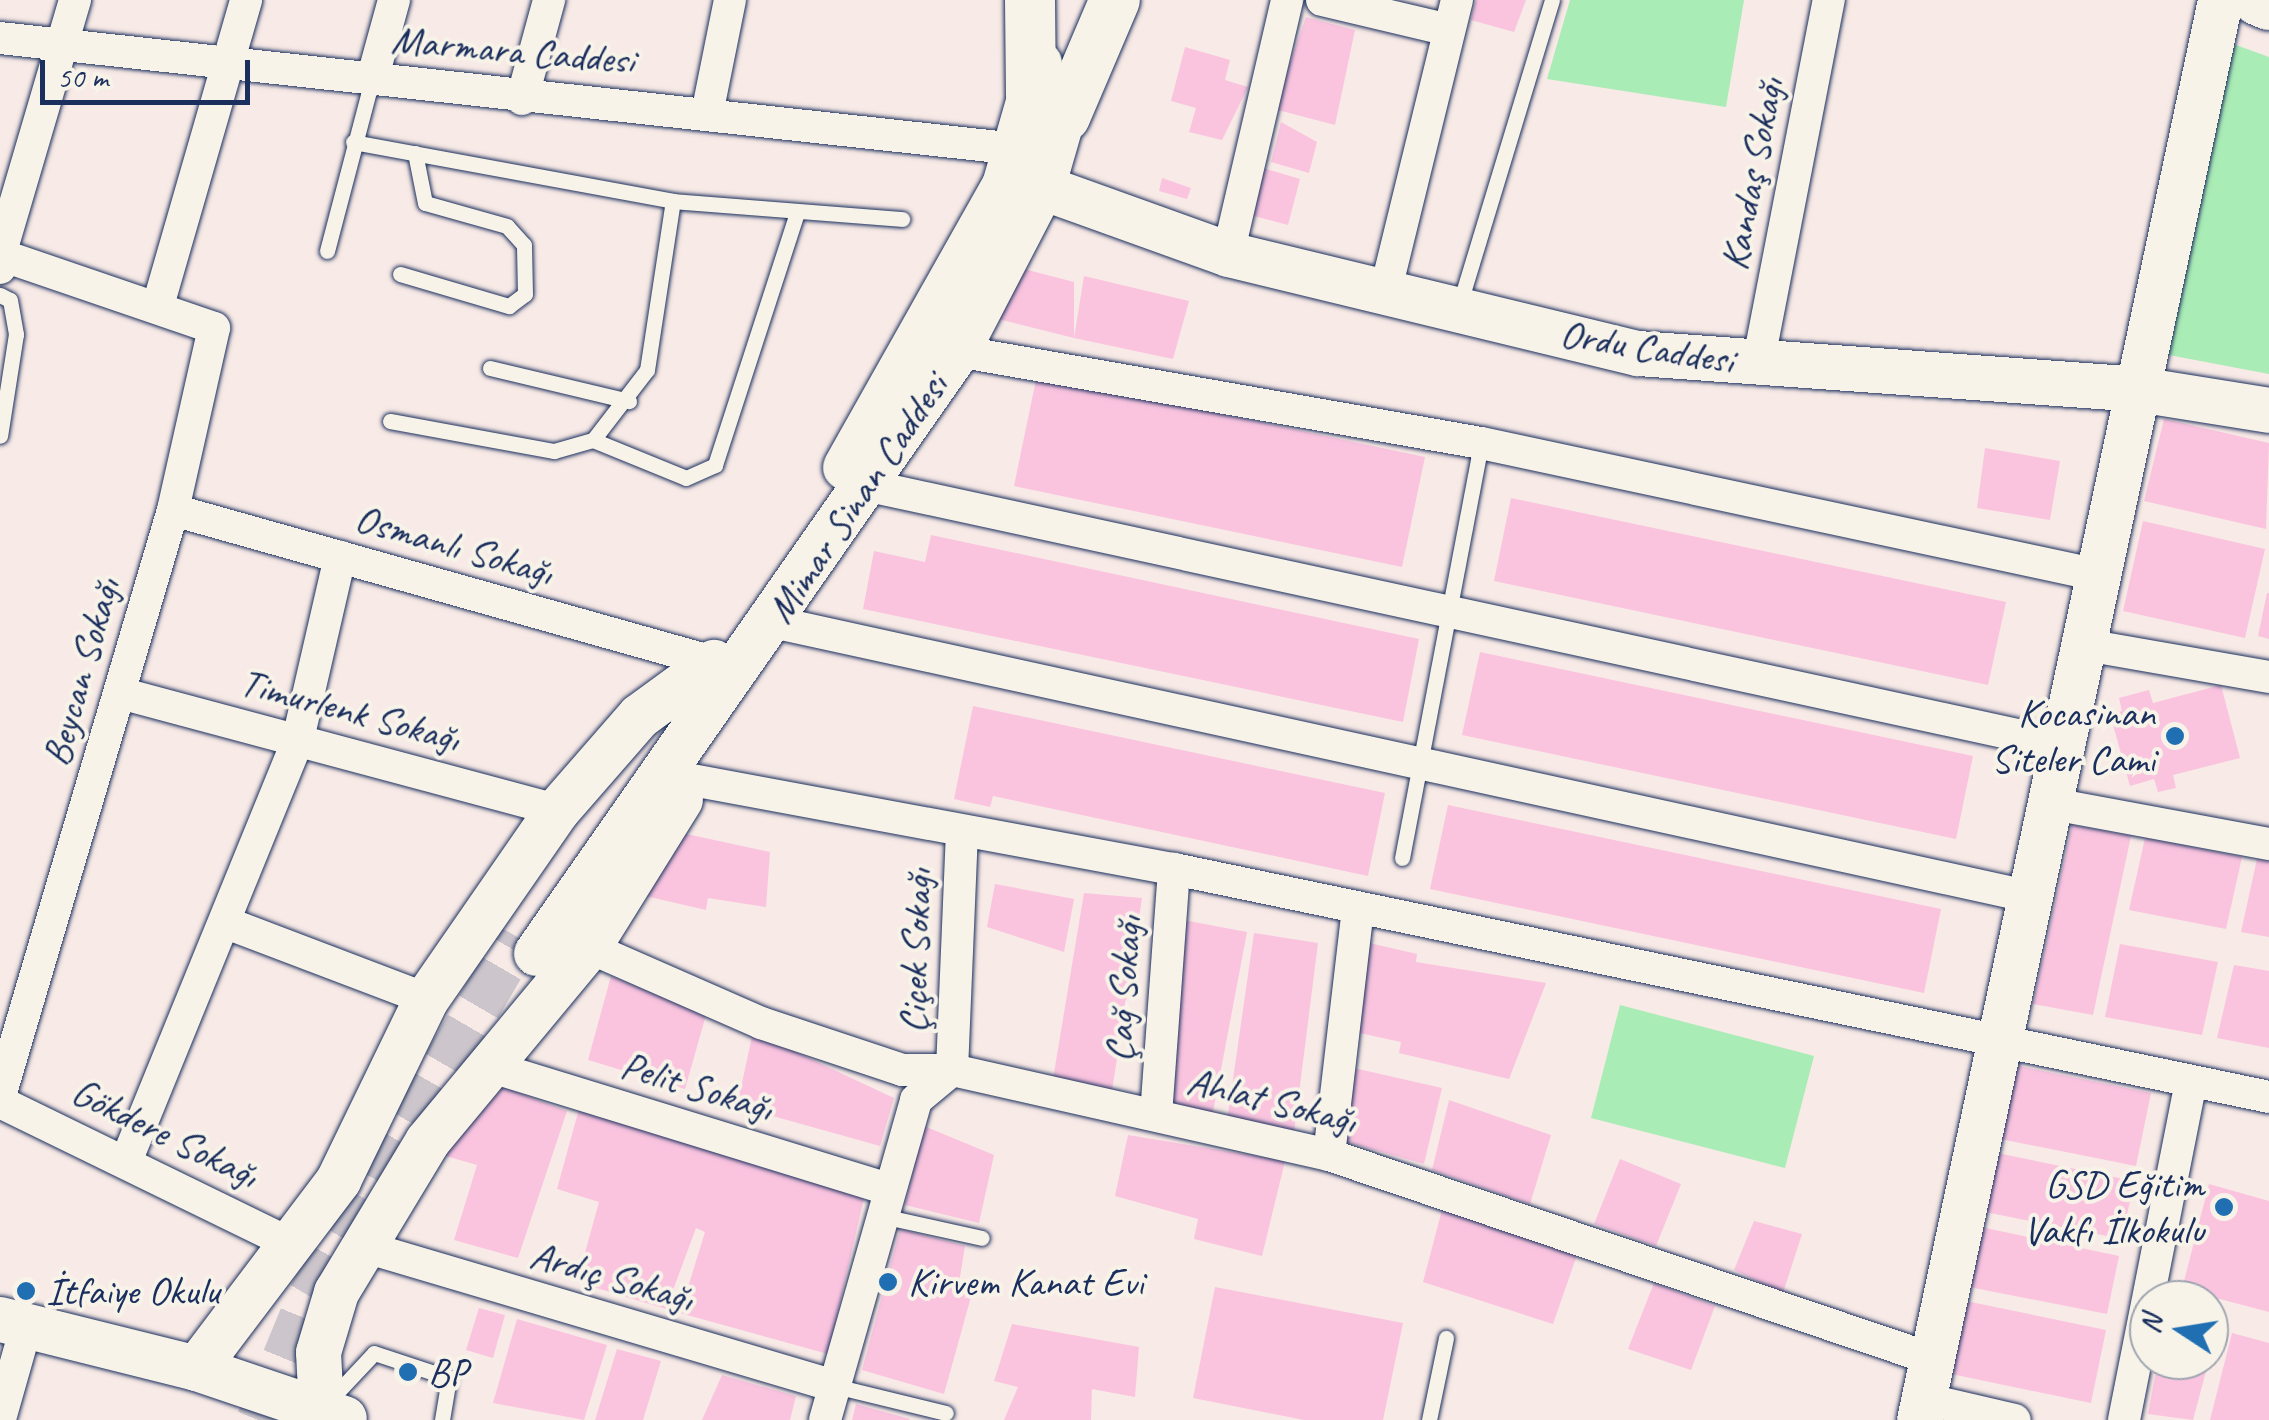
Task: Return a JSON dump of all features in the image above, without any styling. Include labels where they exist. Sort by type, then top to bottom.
[{"type":"main road","points":[[1030,0],[1048,106]]},
{"type":"main road","name":"Mimar Sinan Caddesi","points":[[1055,0],[1048,106],[1042,187],[958,351],[773,622],[528,945],[713,662],[830,493],[958,272],[1017,148],[1048,106],[1090,0]]},
{"type":"main road","points":[[1048,106],[1115,0]]},
{"type":"main road","points":[[1925,1393],[2132,388],[2220,0]]},
{"type":"main road","points":[[2257,0],[2269,5]]},
{"type":"main road","name":"Ordu Caddesi","points":[[1042,187],[1228,254],[1638,352],[1758,364],[2132,388],[2269,410]]},
{"type":"main road","points":[[290,1244],[282,1289],[292,1307],[319,1312],[336,1292],[485,1064],[588,947],[692,780],[773,622]]},
{"type":"main road","points":[[196,1368],[290,1244],[383,1103],[426,999],[557,810],[639,716],[713,662]]},
{"type":"main road","points":[[13,1323],[196,1368],[316,1416],[318,1352],[336,1292]]},
{"type":"street","points":[[75,0],[1,260],[159,302],[246,0]]},
{"type":"street","points":[[372,80],[394,0]]},
{"type":"street","points":[[522,99],[549,0]]},
{"type":"street","points":[[708,109],[730,0]]},
{"type":"street","points":[[1228,254],[1288,0]]},
{"type":"street","points":[[1322,0],[1453,15],[1385,293]]},
{"type":"street","name":"Kandaş Sokağı","points":[[1758,364],[1829,0]]},
{"type":"street","name":"Marmara Caddesi","points":[[0,38],[230,57],[522,99],[708,109],[1017,148]]},
{"type":"street","name":"Beycan Sokağı","points":[[0,1099],[11,1022],[120,693],[173,510],[214,328],[159,302]]},
{"type":"street","points":[[958,351],[1481,443],[2093,574]]},
{"type":"street","points":[[866,484],[2059,744]]},
{"type":"street","name":"Osmanlı Sokağı","points":[[173,510],[713,662]]},
{"type":"street","points":[[127,1159],[229,924],[298,739],[340,557]]},
{"type":"street","points":[[773,622],[2028,896]]},
{"type":"street","points":[[2080,644],[2269,677]]},
{"type":"street","name":"Timurlenk Sokağı","points":[[120,693],[557,810]]},
{"type":"street","points":[[692,780],[962,836],[1174,869],[1996,1047],[2269,1098]]},
{"type":"street","points":[[2047,803],[2269,844]]},
{"type":"street","name":"Çiçek Sokağı","points":[[952,1070],[962,836]]},
{"type":"street","name":"Çağ Sokağı","points":[[1156,1115],[1174,869]]},
{"type":"street","points":[[1329,1156],[1358,909]]},
{"type":"street","points":[[229,924],[426,999]]},
{"type":"street","name":"Ahlat Sokağı","points":[[588,947],[760,1023],[902,1070],[952,1070],[1329,1156],[1925,1393],[2016,1420]]},
{"type":"street","name":"Pelit Sokağı","points":[[485,1064],[881,1202]]},
{"type":"street","points":[[825,1420],[881,1202],[916,1100],[952,1070]]},
{"type":"street","points":[[2124,1420],[2191,1083]]},
{"type":"street","name":"Gökdere Sokağı","points":[[0,1099],[127,1159],[290,1244]]},
{"type":"street","name":"Ardıç Sokağı","points":[[364,1247],[834,1386]]},
{"type":"street","points":[[0,1420],[13,1323]]},
{"type":"lane","points":[[1458,310],[1552,0]]},
{"type":"lane","points":[[327,251],[372,80]]},
{"type":"lane","points":[[353,142],[674,201],[902,219]]},
{"type":"lane","points":[[400,274],[510,306],[525,294],[524,245],[507,226],[425,203],[415,154]]},
{"type":"lane","points":[[390,421],[554,452],[593,440],[629,401],[660,321],[674,201]]},
{"type":"lane","points":[[593,440],[686,478],[715,465],[797,212]]},
{"type":"lane","points":[[0,296],[10,300],[16,334],[0,436]]},
{"type":"lane","points":[[490,368],[629,401]]},
{"type":"lane","points":[[1402,858],[1481,443]]},
{"type":"lane","points":[[881,1202],[982,1238]]},
{"type":"lane","points":[[1429,1420],[1446,1338]]},
{"type":"lane","points":[[316,1416],[374,1353],[450,1378],[442,1420]]},
{"type":"lane","points":[[834,1386],[946,1413]]},
{"type":"green space","points":[[1570,0],[1744,0],[1726,107],[1547,79]]},
{"type":"green space","points":[[2225,41],[2269,57],[2269,374],[2153,352]]},
{"type":"green space","points":[[1620,1005],[1814,1056],[1785,1168],[1591,1118]]},
{"type":"building","points":[[1476,0],[1526,0],[1514,32],[1471,20]]},
{"type":"building","points":[[1306,17],[1355,30],[1335,125],[1274,109]]},
{"type":"building","points":[[1185,47],[1230,60],[1225,80],[1248,87],[1222,140],[1189,132],[1196,108],[1171,101]]},
{"type":"building","points":[[1281,122],[1317,142],[1309,173],[1271,162]]},
{"type":"building","points":[[1263,168],[1300,179],[1288,225],[1250,215]]},
{"type":"building","points":[[1162,178],[1191,188],[1187,199],[1159,191]]},
{"type":"building","points":[[1024,269],[1074,282],[1074,338],[998,319]]},
{"type":"building","points":[[1084,276],[1189,301],[1173,359],[1074,338]]},
{"type":"building","points":[[1037,375],[1425,457],[1402,567],[1014,486]]},
{"type":"building","points":[[2164,419],[2269,443],[2266,529],[2144,501]]},
{"type":"building","points":[[1985,448],[2060,461],[2050,520],[1977,508]]},
{"type":"building","points":[[1511,498],[2006,602],[1988,685],[1494,581]]},
{"type":"building","points":[[2143,521],[2265,549],[2245,638],[2123,611]]},
{"type":"building","points":[[931,535],[1419,639],[1403,722],[863,609],[874,551],[925,562]]},
{"type":"building","points":[[2269,593],[2269,639],[2258,636]]},
{"type":"building","points":[[1480,652],[1973,756],[1956,839],[1462,735]]},
{"type":"building","name":"Kocasinan Siteler Cami","points":[[2221,685],[2240,758],[2173,775],[2176,788],[2158,792],[2154,779],[2130,786],[2110,714],[2122,711],[2119,698],[2149,690],[2153,703]]},
{"type":"building","points":[[973,706],[1385,793],[1368,876],[993,796],[990,807],[954,799]]},
{"type":"building","points":[[1448,805],[1941,909],[1924,993],[1430,889]]},
{"type":"building","points":[[2072,825],[2131,836],[2093,1015],[2033,1004]]},
{"type":"building","points":[[668,830],[770,852],[766,907],[708,898],[706,910],[628,892]]},
{"type":"building","points":[[2145,838],[2242,857],[2226,929],[2129,910]]},
{"type":"building","points":[[2257,859],[2269,861],[2269,937],[2241,932]]},
{"type":"building","points":[[995,884],[1074,899],[1064,952],[987,927]]},
{"type":"building","points":[[1084,893],[1142,898],[1111,1097],[1052,1085]]},
{"type":"building","points":[[1178,919],[1247,932],[1212,1117],[1152,1105]]},
{"type":"building","points":[[1254,933],[1318,943],[1294,1133],[1227,1121]]},
{"type":"building","points":[[1365,942],[1417,954],[1416,962],[1546,983],[1509,1079],[1399,1053],[1401,1042],[1350,1031]]},
{"type":"building","points":[[2120,944],[2218,962],[2202,1035],[2105,1017]]},
{"type":"building","points":[[2234,965],[2269,971],[2269,1048],[2217,1038]]},
{"type":"building","points":[[611,976],[706,1015],[685,1089],[588,1060]]},
{"type":"building","points":[[753,1032],[894,1098],[880,1146],[737,1106]]},
{"type":"building","points":[[2014,1065],[2151,1093],[2136,1166],[2000,1139]]},
{"type":"building","points":[[1345,1066],[1442,1088],[1424,1164],[1332,1138]]},
{"type":"building","points":[[489,1082],[567,1111],[518,1258],[454,1240],[477,1165],[439,1154]]},
{"type":"building","points":[[1449,1100],[1551,1135],[1530,1204],[1432,1170]]},
{"type":"building","points":[[579,1109],[865,1194],[828,1354],[680,1313],[705,1232],[696,1228],[666,1309],[577,1282],[599,1202],[557,1189]]},
{"type":"building","points":[[924,1126],[994,1155],[979,1223],[905,1205]]},
{"type":"building","points":[[1128,1135],[1285,1161],[1262,1256],[1194,1239],[1198,1219],[1115,1196]]},
{"type":"building","points":[[1997,1153],[2134,1181],[2122,1239],[1985,1212]]},
{"type":"building","points":[[1620,1159],[1681,1184],[1656,1246],[1594,1224]]},
{"type":"building","points":[[2209,1184],[2269,1201],[2269,1312],[2229,1301],[2229,1280],[2184,1280]]},
{"type":"building","points":[[1443,1206],[1577,1255],[1553,1324],[1423,1282]]},
{"type":"building","points":[[1754,1221],[1802,1234],[1783,1293],[1734,1270]]},
{"type":"building","points":[[1981,1227],[2119,1256],[2107,1314],[1969,1287]]},
{"type":"building","points":[[900,1229],[965,1246],[959,1283],[974,1286],[944,1394],[862,1370]]},
{"type":"building","points":[[1654,1283],[1715,1306],[1691,1370],[1628,1349]]},
{"type":"building","points":[[1215,1287],[1403,1323],[1383,1420],[1304,1420],[1193,1398]]},
{"type":"building","points":[[1966,1301],[2106,1330],[2091,1403],[1951,1374]]},
{"type":"building","points":[[479,1308],[505,1315],[493,1358],[466,1350]]},
{"type":"building","points":[[517,1319],[607,1345],[584,1420],[493,1403]]},
{"type":"building","points":[[1012,1324],[1139,1347],[1135,1397],[1092,1389],[1091,1420],[1004,1420],[1018,1387],[994,1381]]},
{"type":"building","points":[[2232,1333],[2269,1343],[2269,1420],[2210,1420],[2220,1380],[2229,1380]]},
{"type":"building","points":[[617,1349],[661,1361],[643,1420],[595,1420]]},
{"type":"building","points":[[722,1375],[796,1396],[790,1420],[702,1420]]},
{"type":"building","points":[[2154,1380],[2204,1380],[2193,1420],[2148,1414]]},
{"type":"building","points":[[856,1404],[910,1419],[852,1420]]},
{"type":"tunnel","points":[[259,1420],[310,1296],[519,937]]},
{"type":"place","name":"Kocasinan Siteler Cami","points":[[2175,736]]},
{"type":"place","name":"GSD Eğitim Vakfı İlkokulu","points":[[2224,1207]]},
{"type":"place","name":"Kirvem Kanat Evi","points":[[888,1282]]},
{"type":"place","name":"İtfaiye Okulu","points":[[26,1291]]},
{"type":"place","name":"BP","points":[[408,1372]]}]
